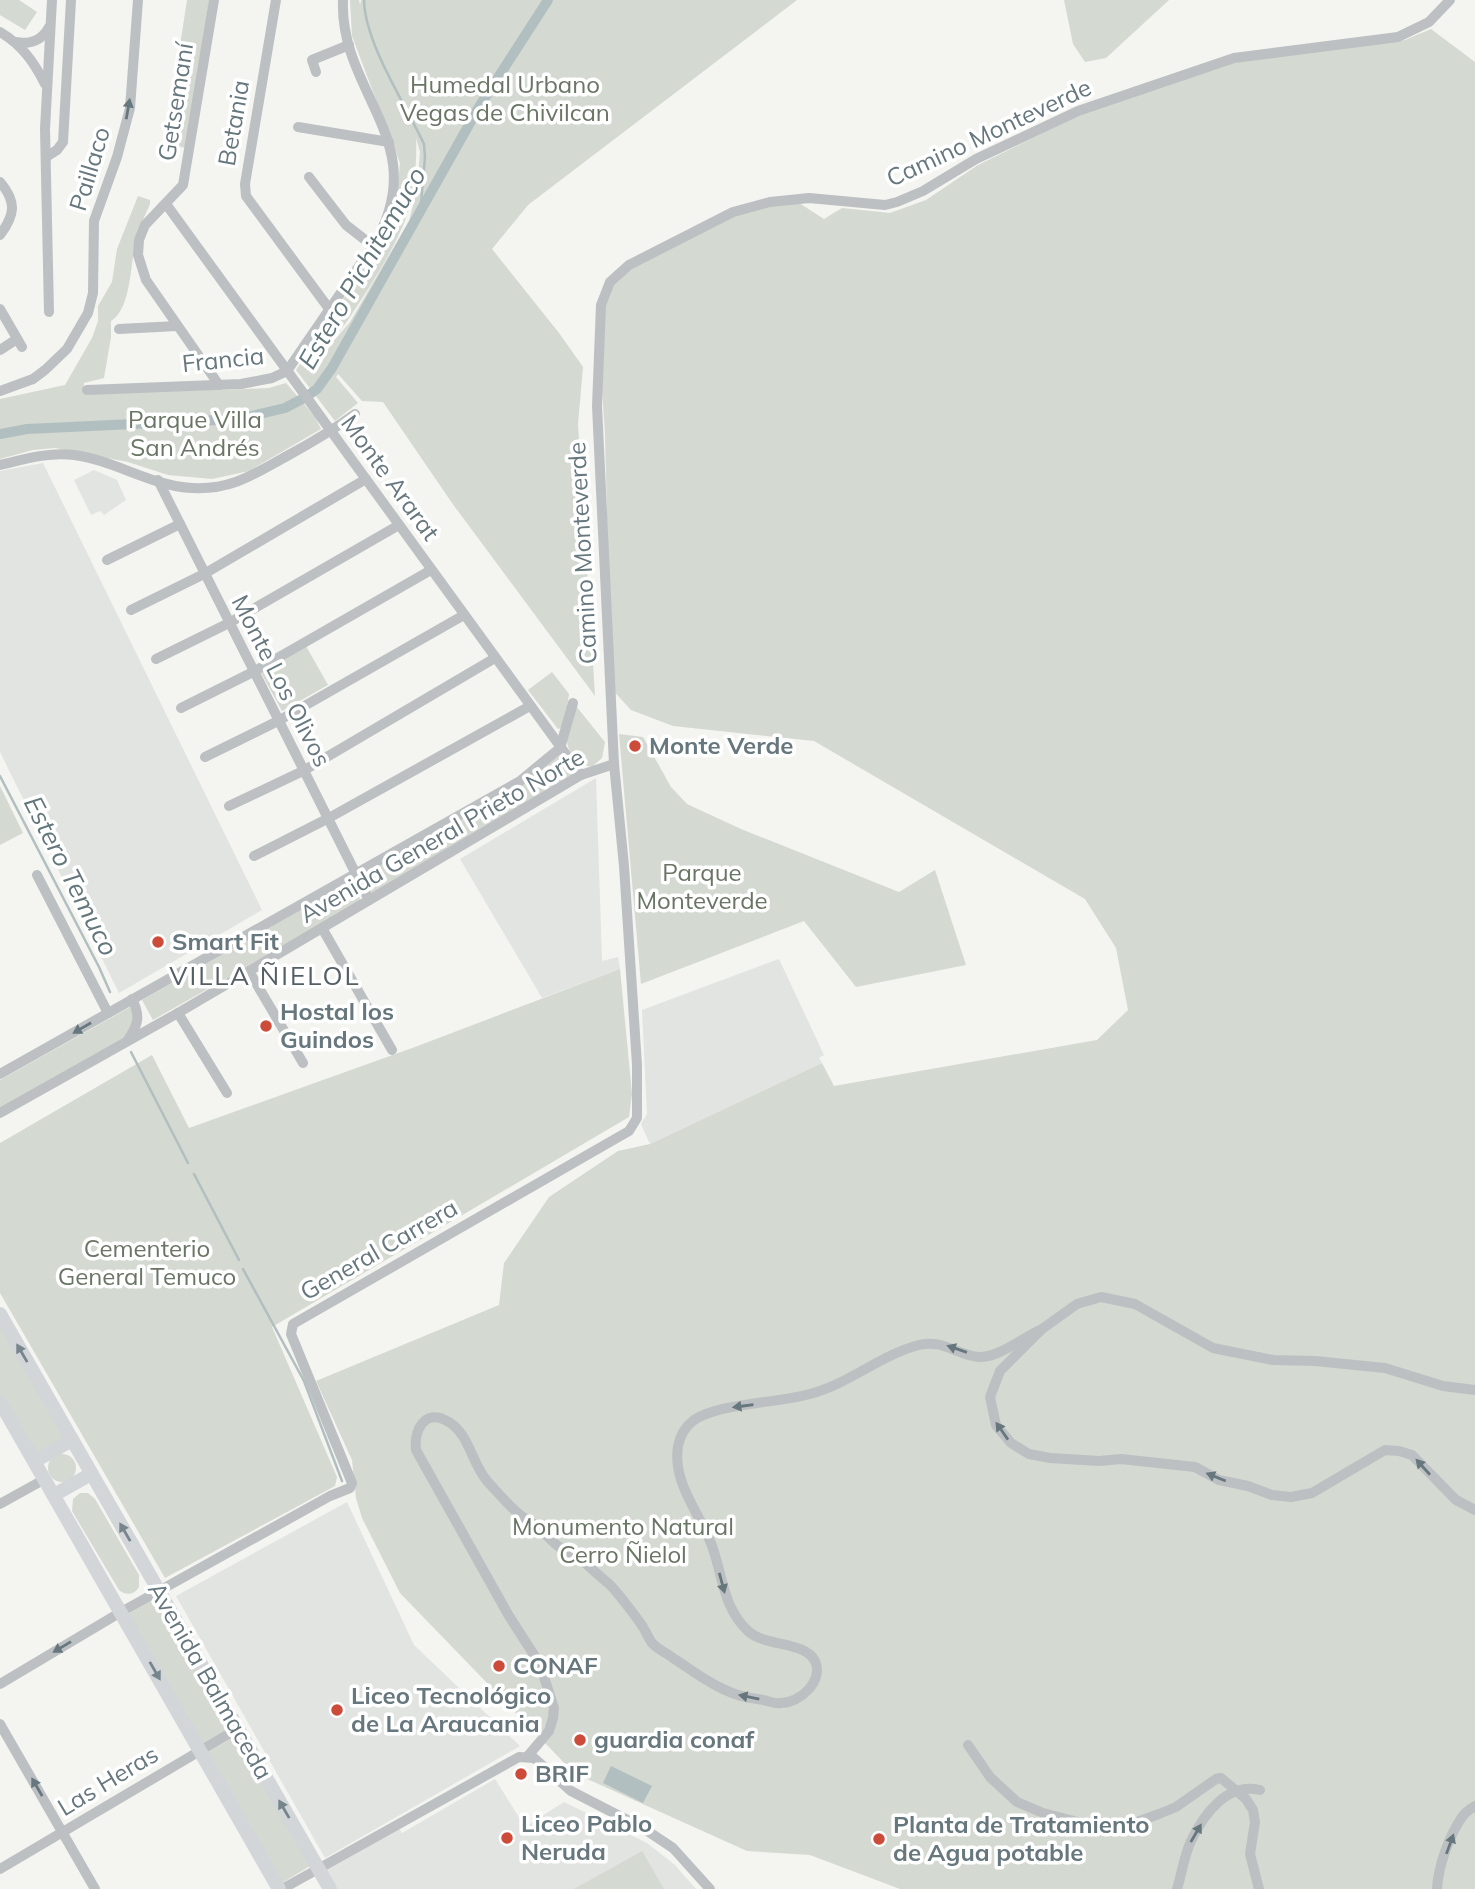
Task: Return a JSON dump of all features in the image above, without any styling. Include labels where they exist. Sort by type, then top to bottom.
[{"type":"main road","name":"Avenida Balmaceda","points":[[0,1314],[330,1889]]},
{"type":"main road","name":"Avenida Balmaceda","points":[[0,1402],[280,1889]]},
{"type":"main road","points":[[35,1461],[72,1440]]},
{"type":"main road","points":[[54,1495],[91,1474]]},
{"type":"street","points":[[49,312],[46,158],[52,0]]},
{"type":"street","points":[[46,158],[63,142],[71,0]]},
{"type":"street","name":"Paillaco","points":[[0,391],[33,379],[46,370],[67,349],[88,313],[93,293],[96,210],[117,157],[130,108],[138,0]]},
{"type":"street","name":"Getsemaní","points":[[214,0],[183,185],[145,225],[139,240],[138,255],[146,280],[219,385]]},
{"type":"street","name":"Betania","points":[[276,0],[245,184],[246,196],[330,310]]},
{"type":"street","name":"Francia","points":[[87,390],[219,385],[251,382],[287,372],[373,246],[384,226],[392,198],[394,164],[389,142],[349,45],[343,0]]},
{"type":"street","name":"Camino Monteverde","points":[[614,764],[597,407],[601,305],[610,282],[629,265],[733,212],[770,202],[809,198],[885,205],[897,202],[923,191],[976,159],[1079,111],[1234,58],[1390,39],[1429,22],[1450,0]]},
{"type":"street","points":[[16,42],[36,41],[50,27]]},
{"type":"street","points":[[0,32],[16,42],[33,62],[47,87]]},
{"type":"street","points":[[316,72],[312,60],[349,45]]},
{"type":"street","points":[[298,127],[389,142]]},
{"type":"street","points":[[309,177],[346,225],[373,246]]},
{"type":"street","points":[[0,234],[9,223],[13,208],[3,186]]},
{"type":"street","name":"Monte Ararat","points":[[166,204],[581,775]]},
{"type":"street","points":[[0,309],[19,343],[0,350]]},
{"type":"street","points":[[119,329],[177,326]]},
{"type":"street","points":[[0,465],[31,457],[65,454],[85,457],[193,488],[229,485],[247,479],[331,432],[355,414]]},
{"type":"street","points":[[131,610],[205,574],[366,479]]},
{"type":"street","name":"Monte Los Olivos","points":[[158,480],[369,900]]},
{"type":"street","points":[[107,560],[180,524]]},
{"type":"street","points":[[156,659],[229,623],[399,525]]},
{"type":"street","points":[[181,708],[253,671],[431,570]]},
{"type":"street","points":[[205,757],[278,722],[464,615]]},
{"type":"street","points":[[229,806],[303,771],[495,658]]},
{"type":"street","name":"Avenida General Prieto Norte","points":[[0,1074],[520,781],[560,748],[573,703]]},
{"type":"street","points":[[254,856],[327,820],[530,706]]},
{"type":"street","name":"Avenida General Prieto Norte","points":[[0,1113],[178,1013],[581,775],[614,764]]},
{"type":"street","name":"General Carrera","points":[[0,1684],[121,1612],[330,1496],[350,1488],[352,1483],[291,1334],[293,1324],[629,1131],[636,1123],[638,1102],[633,999],[614,764]]},
{"type":"street","points":[[37,875],[107,1013]]},
{"type":"street","points":[[322,928],[391,1049]]},
{"type":"street","points":[[249,971],[303,1063]]},
{"type":"street","points":[[126,1043],[137,1027],[139,1018],[132,999]]},
{"type":"street","points":[[178,1013],[227,1093]]},
{"type":"street","points":[[527,1757],[549,1731],[554,1708],[536,1658],[509,1616],[416,1450],[414,1437],[428,1418],[444,1419],[455,1426],[470,1447],[485,1480],[518,1513],[541,1529],[558,1546],[578,1557],[611,1586],[641,1624],[653,1645],[703,1678],[738,1695],[780,1704],[803,1696],[813,1684],[816,1665],[804,1650],[768,1642],[749,1633],[731,1610],[711,1544],[688,1498],[678,1469],[678,1443],[683,1431],[694,1420],[737,1406],[808,1395],[831,1388],[881,1360],[917,1346],[931,1343],[979,1357],[998,1352],[1042,1329],[1085,1300],[1101,1297],[1117,1298],[1135,1304],[1213,1348],[1273,1360],[1385,1368],[1443,1386],[1475,1390]]},
{"type":"street","points":[[1042,1329],[1000,1371],[990,1397],[996,1425],[1011,1443],[1029,1454],[1050,1458],[1121,1460],[1195,1468],[1219,1480],[1248,1486],[1272,1495],[1291,1497],[1311,1493],[1385,1450],[1399,1451],[1412,1455],[1456,1500],[1475,1510]]},
{"type":"street","points":[[0,1504],[45,1479]]},
{"type":"street","points":[[0,1724],[95,1889]]},
{"type":"street","name":"Las Heras","points":[[0,1868],[237,1729]]},
{"type":"street","points":[[968,1745],[990,1777],[1017,1802],[1043,1813],[1093,1826],[1134,1823],[1176,1807],[1216,1779],[1226,1781],[1254,1810],[1250,1854],[1259,1889]]},
{"type":"street","points":[[280,1889],[519,1756],[540,1763],[552,1777],[571,1791],[643,1828],[673,1849],[710,1889]]},
{"type":"street","points":[[1177,1889],[1198,1829],[1220,1800],[1236,1790],[1260,1790]]},
{"type":"street","points":[[1437,1889],[1442,1865],[1454,1833],[1463,1815],[1475,1806]]},
{"type":"shaded area","points":[[43,463],[262,910],[119,993],[0,752],[0,471]]},
{"type":"shaded area","points":[[94,470],[117,480],[126,500],[104,515],[100,511],[91,515],[74,480]]},
{"type":"shaded area","points":[[596,778],[602,961],[618,957],[620,969],[542,998],[460,859]]},
{"type":"shaded area","points":[[779,959],[824,1055],[819,1058],[822,1063],[650,1144],[641,1124],[647,1114],[642,1010]]},
{"type":"shaded area","points":[[347,1502],[414,1645],[520,1746],[325,1858],[176,1596]]},
{"type":"shaded area","points":[[611,1766],[652,1786],[643,1803],[603,1783]]},
{"type":"shaded area","name":"Liceo Pablo Neruda","points":[[495,1779],[525,1827],[564,1802],[647,1843],[675,1865],[696,1889],[335,1889],[323,1869],[398,1827],[402,1833]]},
{"type":"green space","points":[[0,0],[19,0],[37,12],[25,30],[0,15]]},
{"type":"green space","points":[[187,0],[209,0],[186,148],[165,144]]},
{"type":"green space","name":"Humedal Urbano Vegas de Chivilcan","points":[[350,0],[359,0],[360,5],[361,0],[797,0],[528,205],[492,249],[583,367],[578,424],[595,696],[452,503],[383,402],[362,401],[338,374],[336,377],[358,403],[335,421],[296,370],[377,248],[395,215],[400,163],[352,36]],"holes":[[[416,138],[420,152],[417,190],[409,221],[350,322],[332,343],[320,364],[328,346],[348,320],[400,232],[411,202]]]},
{"type":"green space","points":[[1064,0],[1169,0],[1106,58],[1085,62],[1073,44]]},
{"type":"green space","name":"Monumento Natural Cerro Ñielol","points":[[1431,29],[1475,62],[1475,1889],[900,1889],[810,1855],[747,1851],[574,1773],[400,1593],[362,1518],[356,1498],[352,1460],[316,1381],[499,1305],[504,1263],[549,1197],[618,1151],[650,1144],[822,1063],[834,1086],[1097,1040],[1128,1010],[1116,948],[1085,899],[814,741],[673,726],[631,710],[609,686],[605,434],[599,346],[603,300],[616,276],[723,217],[796,201],[824,219],[842,208],[890,213],[926,200],[978,165],[1075,117],[1234,60],[1405,40]]},
{"type":"green space","name":"Parque Villa San Andrés","points":[[138,196],[150,200],[150,204],[136,240],[127,295],[118,315],[111,321],[104,378],[84,383],[83,394],[269,388],[286,383],[315,417],[321,429],[249,471],[212,479],[168,475],[128,462],[55,448],[33,450],[0,459],[0,399],[65,385],[92,338],[98,321],[98,306],[112,282],[117,249]]},
{"type":"green space","points":[[306,646],[328,685],[282,711],[260,671]]},
{"type":"green space","points":[[552,672],[569,694],[566,715],[561,728],[558,729],[528,690]]},
{"type":"green space","points":[[576,706],[605,742],[602,758],[592,767],[579,764],[567,742]]},
{"type":"green space","name":"Parque Monteverde","points":[[619,734],[643,737],[671,787],[687,804],[741,829],[899,892],[935,870],[966,965],[856,987],[804,921],[641,984]]},
{"type":"green space","points":[[559,752],[577,775],[370,896],[358,875]]},
{"type":"green space","points":[[0,786],[23,833],[0,845]]},
{"type":"green space","points":[[348,883],[359,890],[359,903],[153,1020],[142,1000]]},
{"type":"green space","name":"Cementerio General Temuco","points":[[620,969],[632,1094],[629,1117],[272,1327],[337,1477],[335,1486],[165,1578],[0,1293],[0,1143],[152,1055],[189,1128],[415,1047]]},
{"type":"green space","points":[[132,1006],[136,1015],[129,1036],[0,1110],[0,1080]]},
{"type":"green space","points":[[0,1318],[68,1440],[35,1460],[0,1399]]},
{"type":"green space","points":[[62,1454],[72,1458],[76,1468],[72,1478],[62,1482],[52,1478],[48,1468],[52,1458]]},
{"type":"green space","points":[[80,1493],[88,1493],[95,1499],[139,1575],[139,1587],[132,1593],[119,1590],[72,1511],[73,1499]]},
{"type":"green space","points":[[156,1598],[231,1727],[200,1745],[128,1614]]},
{"type":"green space","points":[[235,1736],[310,1866],[282,1883],[205,1754]]},
{"type":"green space","points":[[642,1851],[664,1889],[574,1889]]},
{"type":"waterway","points":[[364,0],[366,17],[378,54],[424,144],[420,215]]},
{"type":"waterway","name":"Estero Pichitemuco","points":[[0,434],[27,429],[239,419],[285,408],[317,389],[332,368],[479,107],[548,0]]},
{"type":"waterway","name":"Estero Temuco","points":[[0,776],[110,992]]},
{"type":"waterway","points":[[131,1052],[188,1163]]},
{"type":"waterway","points":[[194,1174],[239,1260]]},
{"type":"waterway","points":[[243,1269],[304,1381],[342,1481]]},
{"type":"place","name":"Monte Verde","points":[[635,746]]},
{"type":"place","name":"Smart Fit","points":[[158,942]]},
{"type":"place","name":"Hostal los Guindos","points":[[266,1026]]},
{"type":"place","name":"CONAF","points":[[499,1666]]},
{"type":"place","name":"Liceo Tecnológico de La Araucania","points":[[337,1710]]},
{"type":"place","name":"guardia conaf","points":[[580,1740]]},
{"type":"place","name":"BRIF","points":[[521,1774]]},
{"type":"place","name":"Liceo Pablo Neruda","points":[[507,1838]]},
{"type":"place","name":"Planta de Tratamiento de Agua potable","points":[[879,1839]]},
{"type":"district","name":"VILLA ÑIELOL","points":[[265,976]]}]
